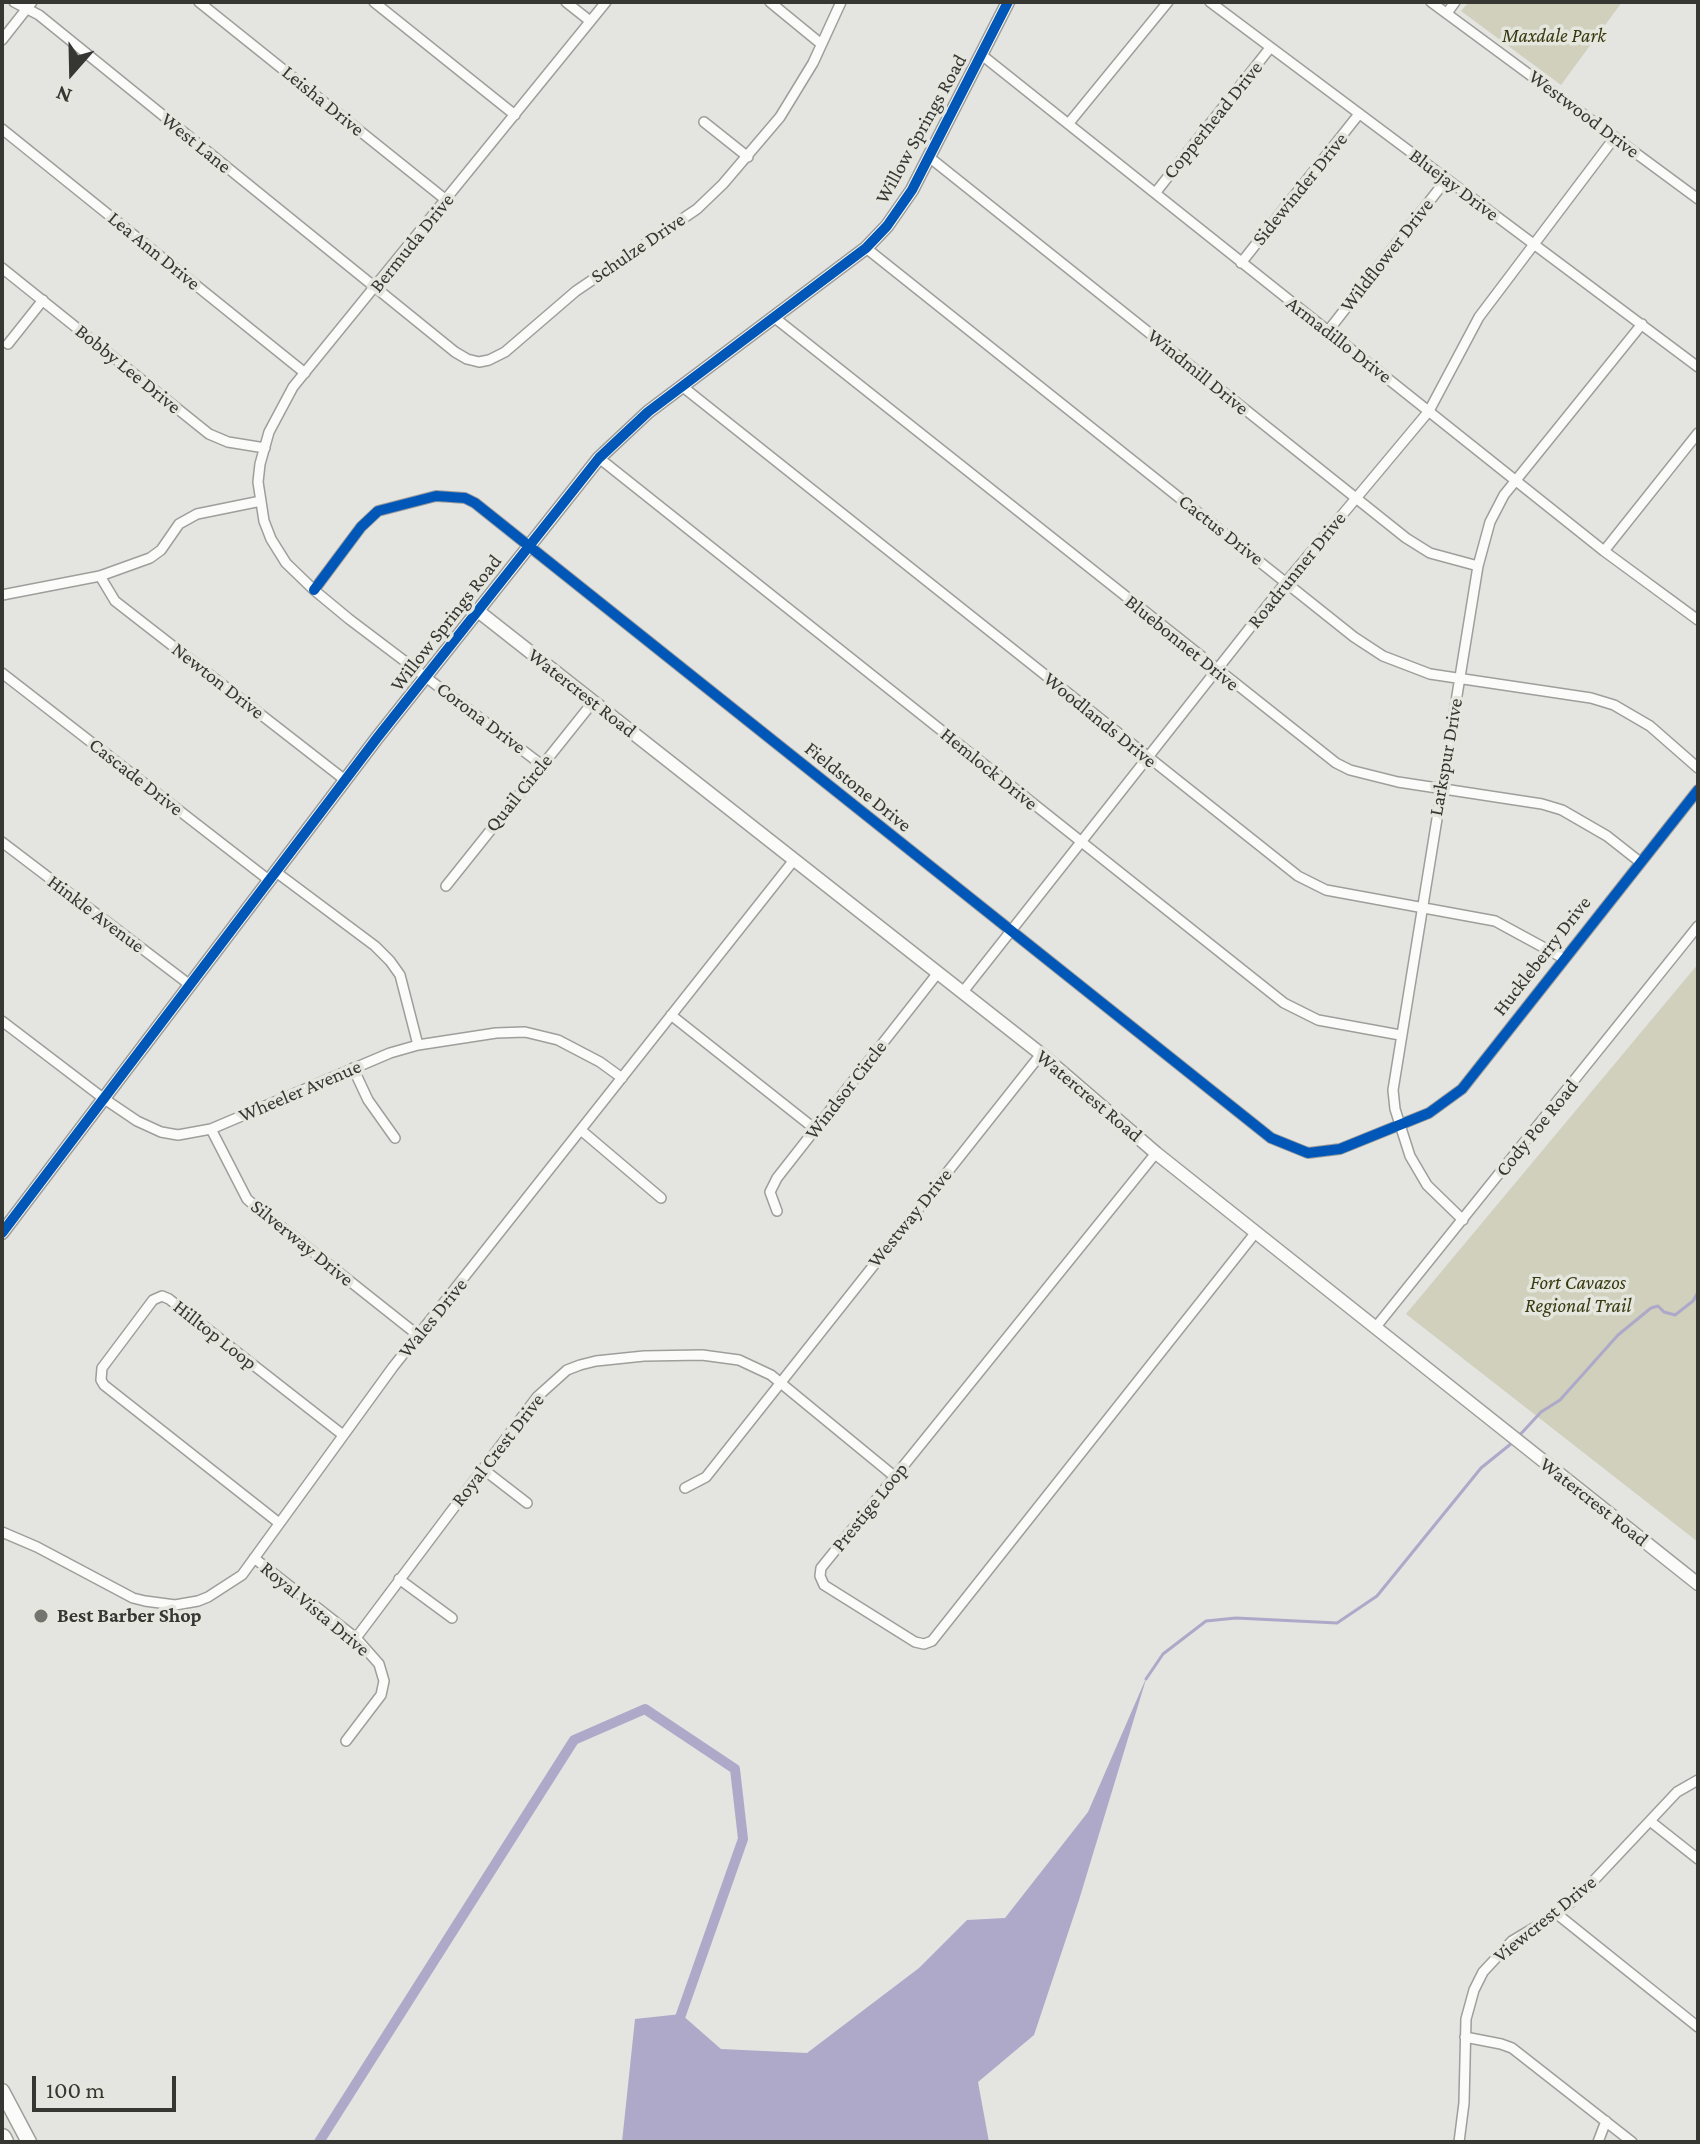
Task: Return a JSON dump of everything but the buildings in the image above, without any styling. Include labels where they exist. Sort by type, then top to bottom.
[{"type":"main road","points":[[2,2091],[29,2142]]},
{"type":"street","name":"West Lane","points":[[14,2],[29,5],[377,287]]},
{"type":"street","name":"Leisha Drive","points":[[199,2],[446,200]]},
{"type":"street","points":[[374,2],[515,115]]},
{"type":"street","points":[[566,2],[590,21]]},
{"type":"street","name":"Bermuda Drive","points":[[261,501],[258,482],[265,448],[284,401],[606,2]]},
{"type":"street","points":[[770,2],[820,43]]},
{"type":"street","name":"Schulze Drive","points":[[377,287],[467,359],[479,362],[505,352],[597,276],[697,209],[748,157],[800,86],[841,2]]},
{"type":"street","name":"Willow Springs Road","points":[[2,1233],[345,780],[599,458],[648,412],[866,248],[887,226],[912,190],[1008,2]]},
{"type":"street","points":[[1069,123],[1168,2]]},
{"type":"street","name":"Bluejay Drive","points":[[1210,2],[1698,367]]},
{"type":"street","name":"Westwood Drive","points":[[1431,2],[1698,199]]},
{"type":"street","points":[[1447,13],[1455,2]]},
{"type":"street","points":[[2,40],[29,5]]},
{"type":"street","name":"Copperhead Drive","points":[[1156,192],[1270,48]]},
{"type":"street","name":"Armadillo Drive","points":[[983,56],[1604,551],[1697,616]]},
{"type":"street","name":"Sidewinder Drive","points":[[1241,263],[1359,114]]},
{"type":"street","points":[[704,122],[748,157]]},
{"type":"street","name":"Lea Ann Drive","points":[[2,129],[305,373]]},
{"type":"street","name":"Roadrunner Drive","points":[[962,993],[1286,582],[1429,411],[1473,327],[1615,137]]},
{"type":"street","name":"Windmill Drive","points":[[929,157],[1422,548],[1451,561],[1478,566]]},
{"type":"street","name":"Wildflower Drive","points":[[1328,331],[1446,180]]},
{"type":"street","name":"Cactus Drive","points":[[866,248],[1354,637],[1390,661],[1430,674],[1591,698],[1614,705],[1650,726],[1698,768]]},
{"type":"street","name":"Bobby Lee Drive","points":[[2,268],[209,434],[228,442],[265,448]]},
{"type":"street","points":[[8,344],[43,300]]},
{"type":"street","name":"Bluebonnet Drive","points":[[775,318],[1336,763],[1380,778],[1542,804],[1562,810],[1607,836],[1640,862]]},
{"type":"street","name":"Larkspur Drive","points":[[1463,1220],[1427,1185],[1410,1156],[1399,1125],[1393,1090],[1478,566],[1490,522],[1515,479],[1642,324]]},
{"type":"street","name":"Woodlands Drive","points":[[683,387],[1298,876],[1326,890],[1495,921],[1563,958]]},
{"type":"street","points":[[1604,551],[1698,433]]},
{"type":"street","name":"Hemlock Drive","points":[[599,458],[1284,1003],[1318,1020],[1400,1035]]},
{"type":"street","name":"Fieldstone Drive","points":[[314,590],[370,517],[378,511],[436,496],[451,496],[475,503],[1009,932],[1282,1144],[1316,1154],[1340,1149],[1399,1125]]},
{"type":"street","points":[[2,595],[100,576],[150,558],[161,550],[179,524],[197,514],[261,501]]},
{"type":"street","name":"Corona Drive","points":[[261,501],[264,521],[278,552],[314,590],[542,765]]},
{"type":"street","name":"Newton Drive","points":[[100,576],[115,601],[345,780]]},
{"type":"street","name":"Watercrest Road","points":[[478,611],[1041,1054],[1156,1153],[1698,1584]]},
{"type":"street","name":"Cascade Drive","points":[[2,673],[273,876],[375,946],[400,975],[418,1045]]},
{"type":"street","name":"Quail Circle","points":[[446,886],[593,702]]},
{"type":"street","name":"Huckleberry Drive","points":[[1399,1125],[1429,1113],[1462,1089],[1698,790]]},
{"type":"street","name":"Hinkle Avenue","points":[[2,842],[190,985]]},
{"type":"street","name":"Wales Drive","points":[[2,1532],[133,1598],[164,1604],[175,1605],[208,1597],[242,1575],[419,1336],[794,860]]},
{"type":"street","name":"Cody Poe Road","points":[[1375,1328],[1698,926]]},
{"type":"street","name":"Windsor Circle","points":[[777,1211],[770,1192],[777,1178],[937,974]]},
{"type":"street","points":[[671,1015],[815,1129]]},
{"type":"street","name":"Wheeler Avenue","points":[[2,1021],[137,1121],[161,1132],[186,1135],[211,1129],[353,1068],[418,1045],[496,1033],[525,1032],[558,1040],[622,1078]]},
{"type":"street","name":"Westway Drive","points":[[685,1488],[706,1477],[1041,1054]]},
{"type":"street","points":[[353,1068],[368,1100],[395,1138]]},
{"type":"street","name":"Silverway Drive","points":[[211,1129],[247,1199],[419,1336]]},
{"type":"street","points":[[582,1131],[661,1198]]},
{"type":"street","name":"Prestige Loop","points":[[1156,1153],[821,1568],[824,1585],[915,1642],[924,1644],[932,1641],[1256,1232]]},
{"type":"street","name":"Hilltop Loop","points":[[279,1523],[104,1385],[102,1368],[153,1300],[162,1296],[343,1435]]},
{"type":"street","name":"Royal Crest Drive","points":[[356,1638],[537,1397],[567,1370],[580,1365],[644,1356],[723,1357],[759,1367],[894,1476]]},
{"type":"street","points":[[483,1469],[527,1503]]},
{"type":"street","name":"Royal Vista Drive","points":[[254,1558],[356,1638],[379,1664],[384,1681],[381,1695],[346,1741]]},
{"type":"street","points":[[399,1579],[452,1618]]},
{"type":"street","name":"Viewcrest Drive","points":[[1459,2142],[1464,2103],[1465,2037],[1470,2003],[1483,1972],[1512,1941],[1557,1914],[1596,1880],[1677,1792],[1698,1780]]},
{"type":"street","points":[[1650,1821],[1698,1859]]},
{"type":"street","points":[[1557,1914],[1698,2027]]},
{"type":"street","points":[[1465,2037],[1512,2048],[1632,2142]]},
{"type":"street","points":[[1598,2142],[1606,2121]]},
{"type":"green space","name":"Maxdale Park","points":[[1469,2],[1622,2],[1561,85],[1461,11]]},
{"type":"green space","name":"Fort Cavazos Regional Trail","points":[[1698,964],[1698,1542],[1406,1314]]},
{"type":"shaded area","points":[[1147,1676],[1034,2035],[978,2082],[989,2142],[622,2142],[635,2019],[681,2014],[721,2049],[807,2053],[919,1968],[967,1920],[1005,1918],[1088,1812]]},
{"type":"waterway","points":[[1517,1438],[1541,1412],[1560,1400],[1618,1335],[1651,1308],[1658,1306],[1664,1312],[1675,1315],[1693,1301],[1698,1292]]},
{"type":"waterway","points":[[1146,1679],[1163,1654],[1206,1621],[1236,1618],[1337,1623],[1377,1596],[1481,1468],[1512,1443]]},
{"type":"waterway","points":[[319,2142],[574,1740],[645,1709],[735,1769],[743,1839],[677,2026]]},
{"type":"cycle path","points":[[2,1233],[377,738],[599,458],[648,412],[866,248],[887,226],[912,190],[1008,2]]},
{"type":"cycle path","points":[[314,590],[361,527],[378,511],[436,496],[465,498],[475,503],[1271,1138],[1308,1153],[1340,1149],[1429,1113],[1462,1089],[1698,790]]},
{"type":"place","name":"Best Barber Shop","points":[[41,1616]]}]
